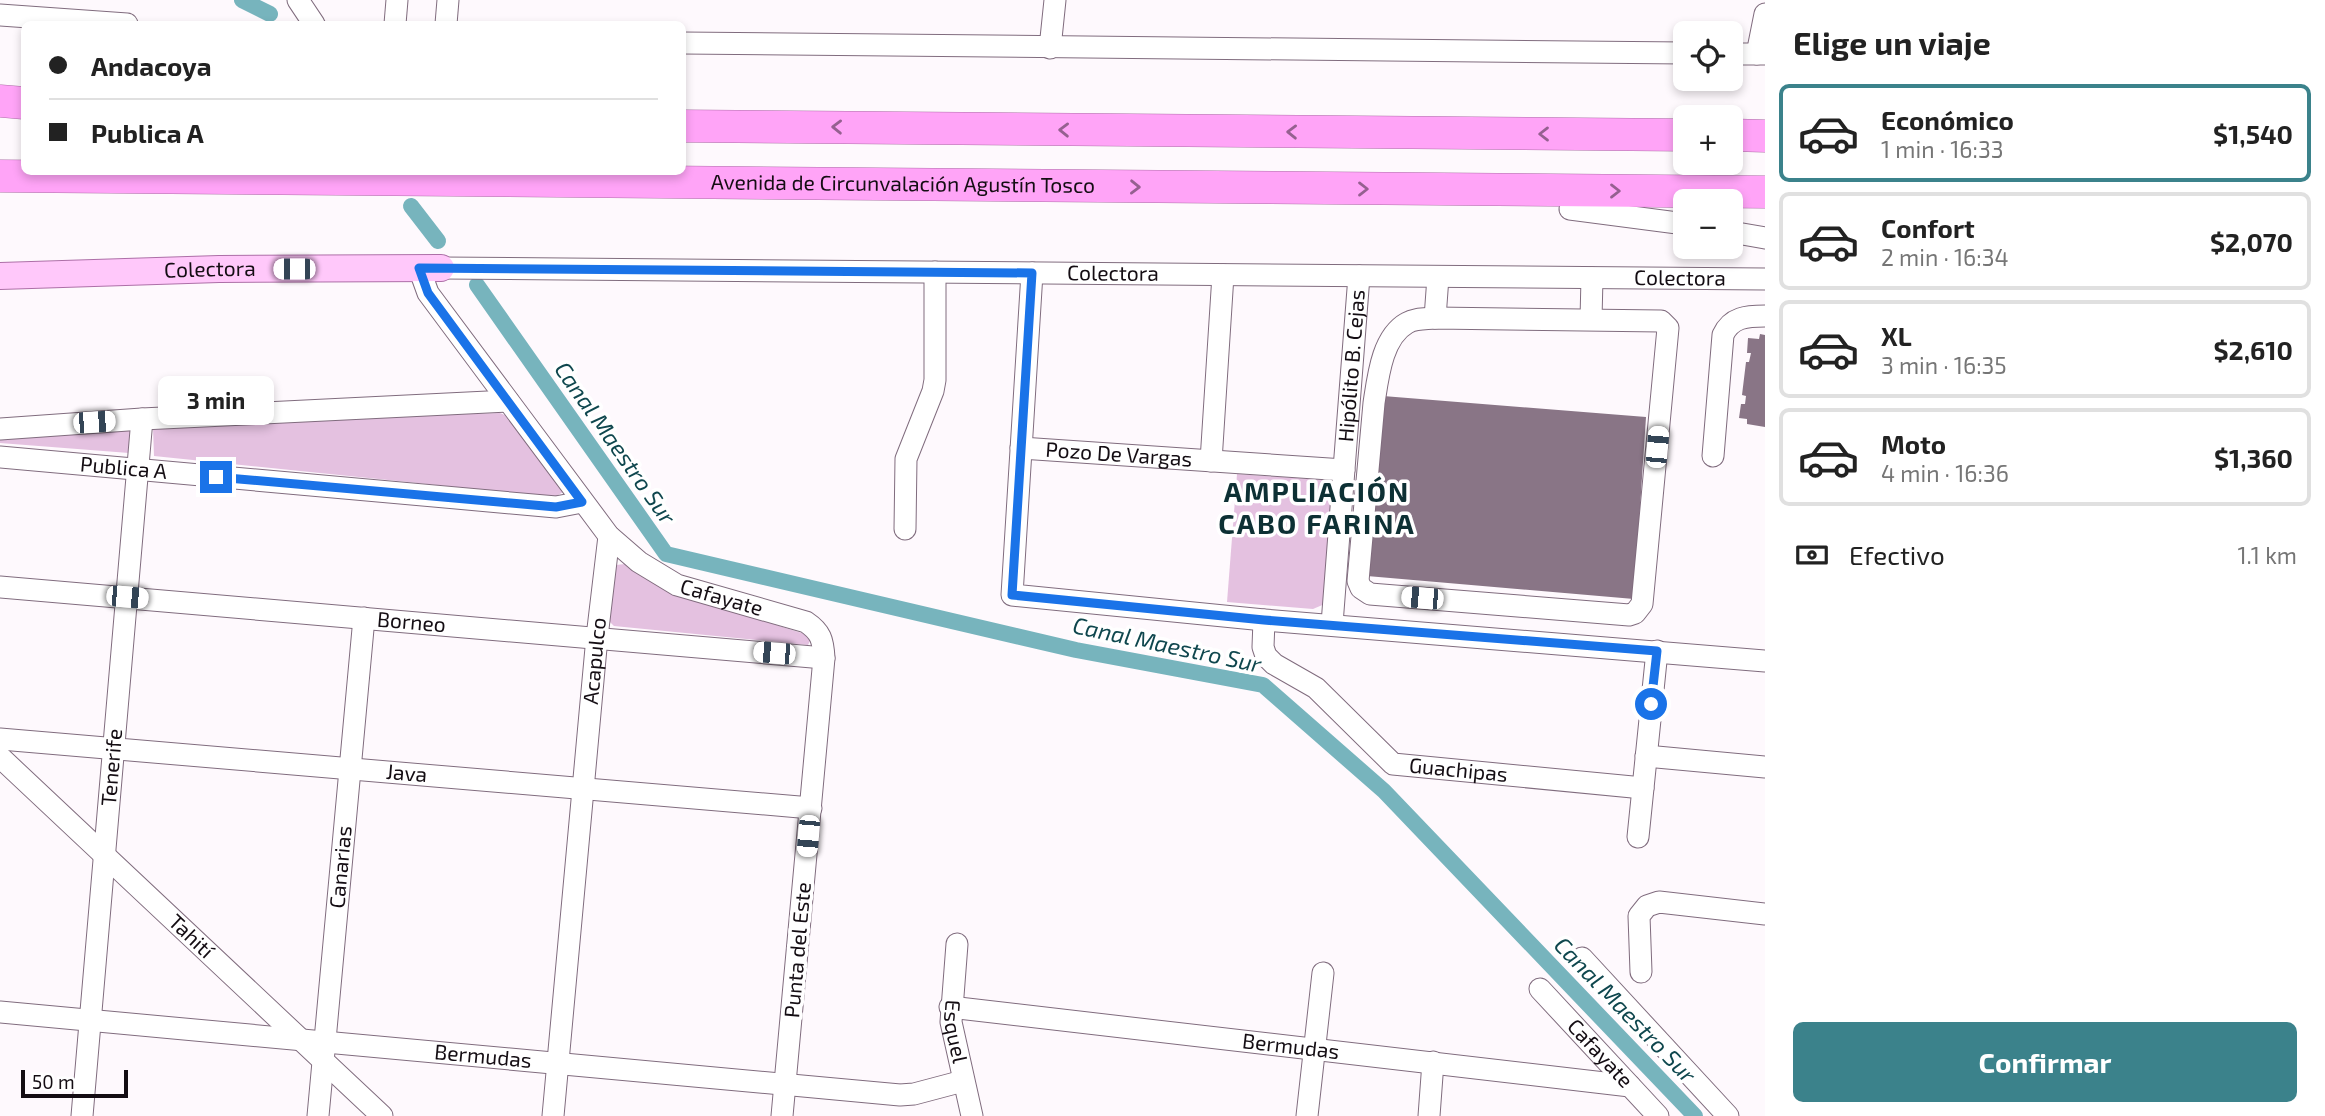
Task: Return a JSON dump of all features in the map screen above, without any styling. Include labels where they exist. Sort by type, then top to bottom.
[{"type":"highway","points":[[0,101],[21,103]]},
{"type":"highway","points":[[1743,119],[1765,119]]},
{"type":"highway","points":[[0,120],[21,120]]},
{"type":"highway","points":[[1586,134],[1673,123]]},
{"type":"highway","points":[[686,126],[1673,135]]},
{"type":"highway","points":[[1743,135],[1765,136]]},
{"type":"highway","name":"Avenida de Circunvalación Agustín Tosco","points":[[0,176],[1765,192]]},
{"type":"highway","points":[[0,194],[256,178]]},
{"type":"main road","name":"Colectora","points":[[0,276],[219,269],[430,268]]},
{"type":"street","points":[[298,0],[312,21]]},
{"type":"street","points":[[395,21],[397,0]]},
{"type":"street","points":[[446,21],[449,0]]},
{"type":"street","points":[[1050,48],[1055,0]]},
{"type":"street","points":[[1743,54],[1761,54],[1765,14]]},
{"type":"street","points":[[0,15],[85,21]]},
{"type":"street","points":[[686,43],[1673,53]]},
{"type":"street","points":[[1570,209],[1673,222]]},
{"type":"street","points":[[1743,234],[1765,238]]},
{"type":"street","points":[[430,268],[428,293],[609,536]]},
{"type":"street","name":"Colectora","points":[[430,268],[1765,279]]},
{"type":"street","points":[[905,529],[906,459],[935,380],[935,272]]},
{"type":"street","points":[[1032,273],[1012,595],[1264,620],[1765,661]]},
{"type":"street","points":[[1211,461],[1223,275]]},
{"type":"street","name":"Hipólito B. Cejas","points":[[1332,624],[1359,276]]},
{"type":"street","points":[[1434,318],[1438,277]]},
{"type":"street","points":[[1591,319],[1592,278]]},
{"type":"street","points":[[1713,456],[1723,335],[1727,325],[1739,318],[1765,316]]},
{"type":"street","points":[[1434,318],[1661,321],[1668,328],[1642,604],[1636,614],[1370,594],[1361,588],[1358,582],[1379,374],[1388,346],[1398,330],[1415,320],[1434,318]]},
{"type":"street","name":"Publica A","points":[[0,429],[142,419],[508,401]]},
{"type":"street","name":"Tenerife","points":[[82,1116],[142,419]]},
{"type":"street","name":"Pozo De Vargas","points":[[1021,448],[1344,470]]},
{"type":"street","name":"Publica A","points":[[0,457],[556,507],[582,502]]},
{"type":"street","name":"Acapulco","points":[[553,1116],[597,637],[609,536]]},
{"type":"street","name":"Cafayate","points":[[609,536],[639,562],[677,585],[806,622],[817,629],[823,639],[824,657]]},
{"type":"street","name":"Borneo","points":[[0,587],[824,657]]},
{"type":"street","name":"Canarias","points":[[318,1116],[364,618]]},
{"type":"street","name":"Guachipas","points":[[1264,620],[1263,647],[1266,656],[1274,664],[1315,688],[1393,764],[1400,767],[1643,788]]},
{"type":"street","points":[[1638,837],[1657,651]]},
{"type":"street","name":"Punta del Este","points":[[782,1116],[824,657]]},
{"type":"street","name":"Java","points":[[0,739],[811,808]]},
{"type":"street","points":[[1646,756],[1765,767]]},
{"type":"street","name":"Tahití","points":[[0,757],[303,1040]]},
{"type":"street","points":[[1641,972],[1639,916],[1647,906],[1659,902],[1765,914]]},
{"type":"street","name":"Esquel","points":[[957,944],[950,1007],[951,1022],[972,1116]]},
{"type":"street","points":[[1582,958],[1728,1116]]},
{"type":"street","points":[[1307,1116],[1323,973]]},
{"type":"street","name":"Cafayate","points":[[1540,989],[1658,1116]]},
{"type":"street","name":"Bermudas","points":[[950,1007],[1630,1086]]},
{"type":"street","name":"Bermudas","points":[[0,1012],[303,1040],[324,1051],[558,1063],[900,1095],[915,1094],[963,1081]]},
{"type":"street","points":[[324,1051],[382,1116]]},
{"type":"street","points":[[1429,1116],[1433,1062]]},
{"type":"shaded area","points":[[500,413],[512,418],[562,483],[563,492],[555,497],[154,456],[153,428]]},
{"type":"shaded area","points":[[132,428],[129,453],[0,443],[0,434]]},
{"type":"shaded area","points":[[1237,474],[1324,480],[1332,484],[1337,491],[1327,603],[1313,609],[1227,602]]},
{"type":"shaded area","points":[[625,564],[715,604],[808,635],[810,641],[808,645],[614,626],[609,621],[616,565]]},
{"type":"building","points":[[1760,334],[1765,335],[1765,427],[1747,424],[1747,419],[1739,418],[1741,404],[1745,404],[1746,396],[1742,395],[1746,362],[1749,362],[1751,353],[1747,353],[1748,338],[1759,339]]},
{"type":"building","points":[[1383,396],[1646,417],[1634,599],[1367,576]]},
{"type":"waterway","name":"Canal Maestro Sur","points":[[242,0],[270,14]]},
{"type":"waterway","name":"Canal Maestro Sur","points":[[411,206],[438,241]]},
{"type":"waterway","name":"Canal Maestro Sur","points":[[477,285],[666,554],[1076,650],[1263,685],[1384,791],[1695,1116]]},
{"type":"district","name":"AMPLIACIÓN CABO FARINA","points":[[1317,508]]},
{"type":"route","points":[[216,477],[556,507],[582,502],[428,293],[419,268],[1032,273],[1012,595],[1264,620],[1657,651],[1651,704]]}]
